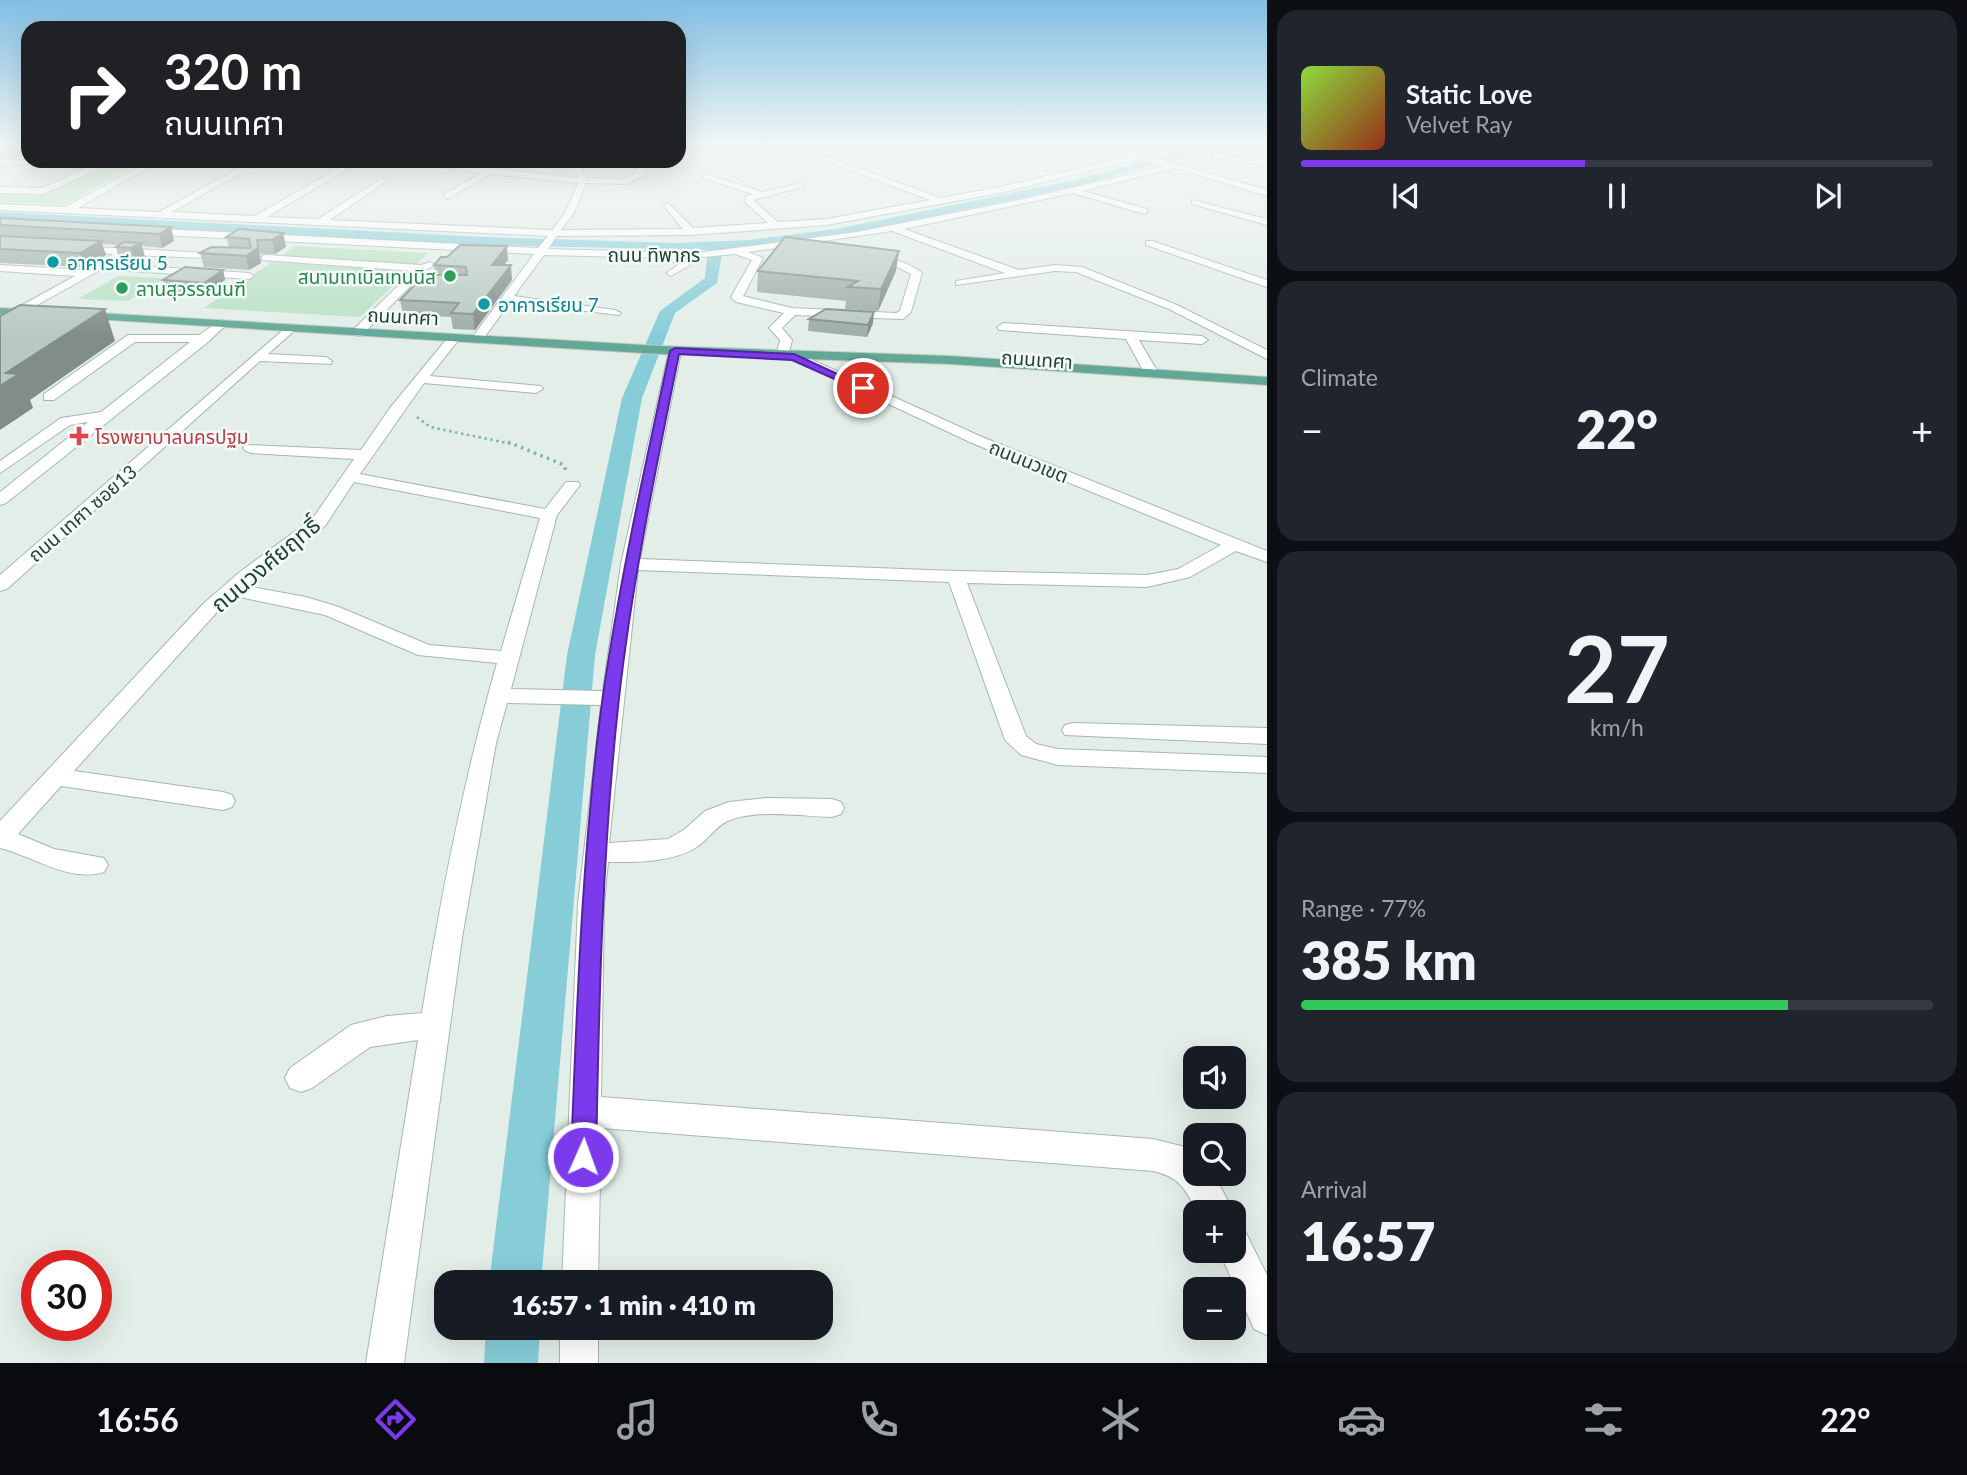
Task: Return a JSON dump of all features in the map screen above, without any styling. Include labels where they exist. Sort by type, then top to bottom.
[{"type":"main road","name":"ถนนเทศา","points":[[0,310],[793,357],[837,364],[1267,393]]},
{"type":"main road","name":"ถนนเทศา","points":[[793,357],[827,354],[1267,381]]},
{"type":"street","points":[[59,210],[554,235],[691,232],[777,226],[827,222],[894,210]]},
{"type":"street","points":[[160,215],[168,210]]},
{"type":"street","points":[[257,219],[273,210]]},
{"type":"street","points":[[320,222],[338,210]]},
{"type":"street","points":[[477,339],[570,210]]},
{"type":"street","points":[[671,210],[691,232]]},
{"type":"street","points":[[758,210],[777,226]]},
{"type":"street","name":"ถนน ทิพากร","points":[[125,230],[456,249],[670,256],[733,252],[893,228],[980,210]]},
{"type":"street","points":[[1139,210],[1144,211]]},
{"type":"street","points":[[1220,210],[1265,223]]},
{"type":"street","points":[[1246,226],[1265,223]]},
{"type":"street","points":[[893,228],[1020,275]]},
{"type":"street","points":[[17,312],[164,232]]},
{"type":"street","points":[[1149,243],[1267,284]]},
{"type":"street","points":[[63,248],[239,258]]},
{"type":"street","points":[[266,258],[422,268],[441,262],[456,249]]},
{"type":"street","points":[[813,254],[774,250],[758,258],[737,297],[792,311],[900,317],[905,312],[917,273],[900,264],[853,258]]},
{"type":"street","points":[[733,252],[758,258]]},
{"type":"street","points":[[670,256],[685,265],[671,273]]},
{"type":"street","points":[[99,266],[249,276]]},
{"type":"street","points":[[0,268],[87,273]]},
{"type":"street","points":[[358,332],[422,268]]},
{"type":"street","points":[[960,284],[1055,268],[1078,269],[1174,307],[1267,355]]},
{"type":"street","points":[[406,284],[429,285]]},
{"type":"street","points":[[508,298],[615,313]]},
{"type":"street","points":[[792,311],[775,328],[786,340],[793,357]]},
{"type":"street","points":[[31,324],[57,314]]},
{"type":"street","points":[[0,500],[221,324]]},
{"type":"street","points":[[1003,327],[1202,340]]},
{"type":"street","name":"ถนน เทศา ซอย13","points":[[0,585],[290,328]]},
{"type":"street","points":[[1130,336],[1152,374]]},
{"type":"street","points":[[49,397],[132,338],[204,339]]},
{"type":"street","name":"ถนนวงศ์ยฤทธิ์","points":[[0,838],[230,589],[319,522],[395,411],[454,338]]},
{"type":"street","points":[[580,1270],[592,904],[607,698],[667,351]]},
{"type":"street","points":[[258,357],[326,360]]},
{"type":"street","name":"ถนนนวเขต","points":[[793,357],[977,440],[1267,557]]},
{"type":"street","points":[[421,379],[536,388]]},
{"type":"street","points":[[0,468],[66,421],[105,416]]},
{"type":"street","points":[[251,448],[363,455]]},
{"type":"street","points":[[351,477],[549,515]]},
{"type":"street","points":[[385,1363],[447,938],[485,743],[549,515],[572,485]]},
{"type":"street","points":[[630,564],[956,577],[1147,581],[1184,573],[1235,544]]},
{"type":"street","points":[[956,577],[1016,740],[1029,750],[1058,757],[1267,765]]},
{"type":"street","points":[[230,589],[306,603],[332,611],[425,651],[509,657]]},
{"type":"street","points":[[499,696],[607,698]]},
{"type":"street","points":[[1073,730],[1267,736]]},
{"type":"street","points":[[55,777],[223,801]]},
{"type":"street","points":[[596,853],[653,850],[680,845],[695,836],[711,817],[730,811],[832,808]]},
{"type":"street","points":[[0,838],[50,858],[95,866]]},
{"type":"street","points":[[300,1078],[362,1035],[387,1029],[435,1025]]},
{"type":"street","points":[[585,1111],[1153,1154],[1181,1161],[1197,1178],[1210,1200]]},
{"type":"street","points":[[1242,1263],[1267,1316]]},
{"type":"street","points":[[579,1340],[579,1363]]},
{"type":"path","points":[[395,411],[418,417],[430,427],[502,440],[564,465],[572,485]]},
{"type":"green space","points":[[295,246],[428,253],[360,317],[204,308]]},
{"type":"green space","name":"ลานสุวรรณนฑี","points":[[118,276],[165,278],[128,301],[78,299]]},
{"type":"building","points":[[0,218],[171,227],[159,234],[0,225]]},
{"type":"building","points":[[239,229],[283,233],[272,240],[257,240],[258,248],[246,256],[200,253],[211,247],[251,248],[249,239],[226,237]]},
{"type":"building","points":[[0,236],[101,241],[80,253],[0,249]]},
{"type":"building","points":[[785,237],[899,251],[881,289],[848,287],[858,281],[758,271]]},
{"type":"building","points":[[124,242],[141,243],[131,248],[116,247]]},
{"type":"building","points":[[460,245],[507,246],[492,265],[511,265],[473,314],[451,313],[459,303],[400,300],[424,275],[467,275],[466,267],[434,265]]},
{"type":"building","points":[[185,267],[223,270],[204,283],[163,280]]},
{"type":"building","points":[[20,305],[105,309],[6,373],[19,374],[0,386],[0,316]]},
{"type":"building","points":[[826,309],[874,312],[868,325],[809,319]]},
{"type":"waterway","points":[[716,245],[836,233],[948,210]]},
{"type":"waterway","points":[[0,216],[486,241],[675,247],[716,245]]},
{"type":"waterway","points":[[516,1270],[581,655],[632,398],[668,311],[712,280],[716,245]]},
{"type":"waterway","points":[[511,1363],[512,1340]]},
{"type":"place","name":"อาคารเรียน 5","points":[[53,262]]},
{"type":"place","name":"สนามเทเบิลเทนนิส","points":[[450,276]]},
{"type":"place","name":"ลานสุวรรณนฑี","points":[[122,288]]},
{"type":"place","name":"อาคารเรียน 7","points":[[484,304]]},
{"type":"place","name":"โรงพยาบาลนครปฐม","points":[[79,436]]},
{"type":"route","points":[[583,1157],[592,904],[611,698],[630,564],[675,351],[794,357],[863,388]]}]
